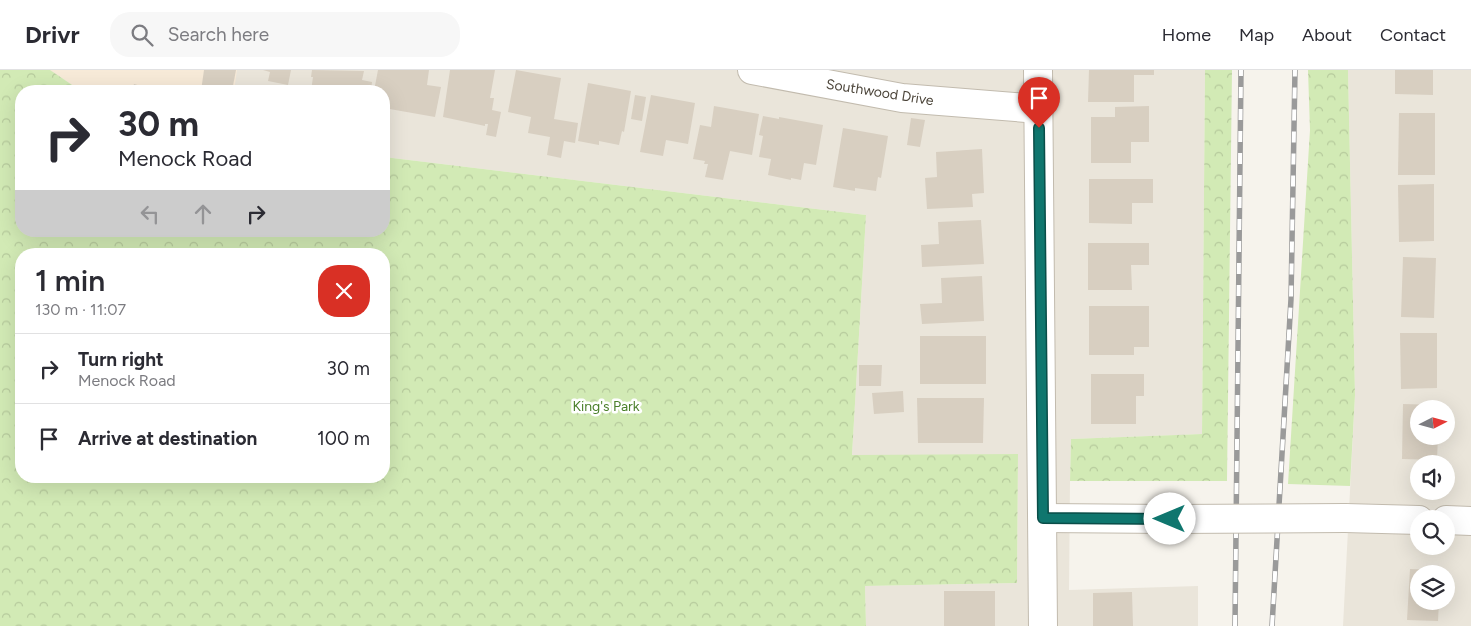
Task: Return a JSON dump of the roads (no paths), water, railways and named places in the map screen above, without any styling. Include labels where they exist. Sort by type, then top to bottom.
[{"type":"street","name":"Southwood Drive","points":[[752,70],[902,98],[1039,109]]},
{"type":"street","points":[[1038,70],[1043,518],[1042,626]]},
{"type":"street","points":[[1043,518],[1410,520]]},
{"type":"street","points":[[1455,520],[1471,521]]},
{"type":"railway","points":[[1235,626],[1241,70]]},
{"type":"railway","points":[[1272,626],[1291,299],[1295,70]]},
{"type":"park label","name":"King's Park","points":[[606,406]]}]
